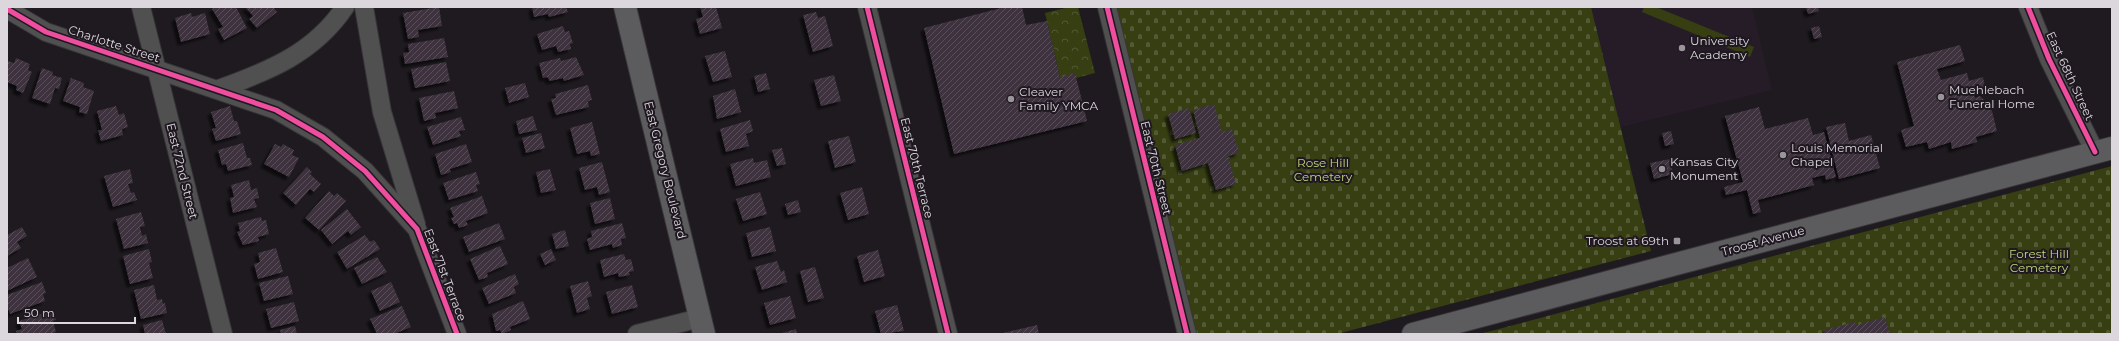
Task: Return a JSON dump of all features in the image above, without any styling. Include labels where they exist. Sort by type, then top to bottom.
[{"type":"main road","name":"East Gregory Boulevard","points":[[625,7],[702,326]]},
{"type":"main road","name":"Troost Avenue","points":[[1413,334],[2104,150]]},
{"type":"street","name":"East 72nd Street","points":[[141,7],[223,334]]},
{"type":"street","points":[[219,89],[270,70],[303,51],[336,20],[345,7]]},
{"type":"street","name":"East 71st Terrace","points":[[364,7],[382,112],[417,229],[457,334]]},
{"type":"street","name":"East 70th Terrace","points":[[867,7],[948,334]]},
{"type":"street","name":"East 70th Street","points":[[1107,7],[1187,334]]},
{"type":"street","name":"East 68th Street","points":[[2028,7],[2049,59],[2104,150]]},
{"type":"street","name":"Charlotte Street","points":[[7,10],[46,32],[219,89]]},
{"type":"street","name":"East 71st Terrace","points":[[219,89],[276,110],[323,137],[365,171],[417,229]]},
{"type":"street","points":[[637,334],[702,326]]},
{"type":"shaded area","name":"University Academy","points":[[1591,7],[1752,7],[1772,90],[1621,127]]},
{"type":"green space","points":[[1069,7],[1078,7],[1095,73],[1076,78],[1060,77],[1045,13]]},
{"type":"green space","name":"Rose Hill Cemetery","points":[[1114,7],[1591,7],[1651,251],[1337,334],[1196,334]]},
{"type":"green space","points":[[1644,7],[1656,7],[1754,47],[1750,57],[1642,12]]},
{"type":"green space","name":"Forest Hill Cemetery","points":[[2112,166],[2112,334],[1480,334]]},
{"type":"building","points":[[215,7],[236,7],[247,28],[224,40],[218,29],[223,27],[212,9]]},
{"type":"building","points":[[245,7],[273,7],[277,12],[257,28],[249,19],[253,16]]},
{"type":"building","points":[[439,7],[442,26],[418,30],[419,37],[408,39],[403,13]]},
{"type":"building","points":[[532,7],[566,7],[568,12],[549,17],[548,14],[534,17]]},
{"type":"building","points":[[700,7],[716,7],[722,28],[700,34],[696,19],[703,17]]},
{"type":"building","name":"Cleaver Family YMCA","points":[[1005,7],[1022,7],[1026,25],[1047,21],[1060,77],[1075,73],[1087,121],[954,154],[924,28]]},
{"type":"building","points":[[1806,7],[1818,7],[1819,11],[1808,14]]},
{"type":"building","points":[[816,12],[818,18],[825,16],[833,46],[813,52],[803,15]]},
{"type":"building","points":[[191,13],[192,17],[205,13],[210,34],[181,42],[175,18]]},
{"type":"building","points":[[563,26],[565,32],[569,31],[573,43],[570,44],[571,49],[558,52],[556,46],[542,50],[537,34]]},
{"type":"building","points":[[1819,26],[1822,37],[1814,39],[1811,28]]},
{"type":"building","points":[[444,38],[448,57],[405,64],[403,53],[409,52],[408,44]]},
{"type":"building","name":"Muehlebach Funeral Home","points":[[1960,45],[1965,61],[1937,69],[1941,80],[1967,73],[1969,81],[1983,77],[1986,91],[1974,94],[1975,98],[1980,96],[1991,107],[1997,131],[1976,137],[1977,142],[1952,149],[1951,142],[1929,149],[1927,142],[1906,147],[1901,130],[1914,126],[1897,62]]},
{"type":"building","points":[[725,51],[732,77],[713,82],[705,56]]},
{"type":"building","points":[[576,57],[584,75],[564,81],[563,78],[550,81],[547,77],[543,78],[539,63],[560,58],[561,61]]},
{"type":"building","points":[[16,58],[30,64],[28,70],[32,72],[23,93],[16,90],[17,86],[7,82],[8,61],[14,63]]},
{"type":"building","points":[[446,62],[450,81],[415,88],[411,69]]},
{"type":"building","points":[[42,68],[53,72],[52,75],[62,78],[59,89],[55,88],[50,104],[32,98]]},
{"type":"building","points":[[766,73],[770,89],[758,92],[754,76]]},
{"type":"building","points":[[834,75],[841,101],[821,106],[814,80]]},
{"type":"building","points":[[71,78],[84,83],[83,87],[94,91],[87,114],[79,112],[80,107],[63,101]]},
{"type":"building","points":[[525,83],[529,97],[509,103],[505,88]]},
{"type":"building","points":[[588,85],[592,100],[588,101],[589,107],[556,115],[551,99],[556,98],[555,94]]},
{"type":"building","points":[[735,89],[741,112],[717,119],[713,96]]},
{"type":"building","points":[[454,91],[458,108],[435,113],[436,118],[424,121],[419,98]]},
{"type":"building","points":[[1214,104],[1222,132],[1232,129],[1239,153],[1228,156],[1236,184],[1216,190],[1208,163],[1182,171],[1175,145],[1200,138],[1193,110]]},
{"type":"building","points":[[116,106],[119,115],[124,113],[128,127],[122,129],[123,135],[101,141],[98,130],[102,130],[97,111]]},
{"type":"building","points":[[230,106],[234,121],[237,121],[241,134],[216,141],[212,129],[216,128],[211,112]]},
{"type":"building","name":"Louis Memorial Chapel","points":[[1759,107],[1765,129],[1808,118],[1813,135],[1824,132],[1836,177],[1826,180],[1825,175],[1812,178],[1814,185],[1758,200],[1761,212],[1753,214],[1747,190],[1726,195],[1724,187],[1743,182],[1725,116]]},
{"type":"building","points":[[1189,108],[1196,133],[1175,139],[1168,114]]},
{"type":"building","points":[[533,116],[537,130],[519,134],[516,121]]},
{"type":"building","points":[[461,117],[465,130],[459,131],[461,136],[433,145],[427,127]]},
{"type":"building","points":[[750,120],[753,131],[746,134],[749,146],[726,152],[720,129]]},
{"type":"building","points":[[592,122],[600,154],[591,156],[590,151],[577,154],[570,128]]},
{"type":"building","points":[[1845,123],[1849,141],[1871,135],[1880,168],[1839,179],[1826,127]]},
{"type":"building","points":[[1671,131],[1674,144],[1665,146],[1662,133]]},
{"type":"building","points":[[541,133],[545,148],[526,153],[522,138]]},
{"type":"building","points":[[849,136],[856,162],[835,168],[828,141]]},
{"type":"building","points":[[243,143],[247,158],[250,158],[252,165],[228,171],[226,164],[222,165],[218,150]]},
{"type":"building","points":[[275,144],[281,147],[283,144],[294,150],[292,155],[299,158],[289,177],[264,164]]},
{"type":"building","points":[[466,144],[472,162],[450,169],[451,172],[441,175],[435,154]]},
{"type":"building","points":[[782,148],[786,164],[777,166],[772,150]]},
{"type":"building","points":[[753,158],[754,163],[767,160],[771,177],[736,186],[730,164]]},
{"type":"building","name":"Kansas City Monument","points":[[1670,159],[1673,174],[1654,179],[1650,163]]},
{"type":"building","points":[[602,162],[610,192],[599,195],[597,187],[585,190],[579,168]]},
{"type":"building","points":[[307,167],[312,172],[310,174],[321,184],[314,192],[310,189],[296,205],[283,193]]},
{"type":"building","points":[[130,169],[133,183],[128,184],[131,193],[134,192],[137,200],[113,207],[104,176]]},
{"type":"building","points":[[550,169],[556,190],[541,193],[536,172]]},
{"type":"building","points":[[476,172],[480,184],[476,185],[478,191],[449,200],[443,183]]},
{"type":"building","points":[[249,180],[251,190],[257,188],[259,198],[254,199],[257,207],[233,213],[230,198],[234,197],[231,185]]},
{"type":"building","points":[[862,187],[869,214],[848,220],[840,193]]},
{"type":"building","points":[[329,191],[334,196],[337,193],[346,201],[319,230],[305,218]]},
{"type":"building","points":[[760,192],[767,214],[743,221],[736,199]]},
{"type":"building","points":[[482,196],[488,213],[466,221],[468,225],[459,228],[457,223],[454,224],[451,218],[454,217],[450,208]]},
{"type":"building","points":[[610,198],[615,219],[595,224],[590,203]]},
{"type":"building","points":[[798,200],[801,212],[788,215],[785,204]]},
{"type":"building","points":[[347,209],[361,227],[351,235],[348,231],[332,244],[321,230]]},
{"type":"building","points":[[141,212],[145,226],[140,227],[142,236],[146,234],[148,243],[124,249],[116,219]]},
{"type":"building","points":[[261,217],[262,221],[266,220],[269,234],[258,237],[259,241],[243,245],[237,232],[240,231],[238,223]]},
{"type":"building","points":[[499,223],[505,239],[469,252],[463,237]]},
{"type":"building","points":[[622,223],[626,238],[621,239],[622,245],[613,248],[612,244],[590,250],[587,239],[592,237],[591,231]]},
{"type":"building","points":[[22,227],[27,236],[17,242],[21,248],[7,256],[7,235]]},
{"type":"building","points":[[770,227],[776,251],[752,257],[746,233]]},
{"type":"building","points":[[565,230],[569,246],[556,249],[552,234]]},
{"type":"building","points":[[365,235],[370,242],[374,240],[380,249],[347,269],[337,252]]},
{"type":"building","points":[[500,246],[508,264],[487,273],[488,277],[479,280],[470,259]]},
{"type":"building","points":[[276,248],[283,272],[258,279],[254,264],[260,262],[258,253]]},
{"type":"building","points":[[149,249],[152,262],[149,263],[153,278],[130,284],[123,256]]},
{"type":"building","points":[[551,249],[556,260],[545,265],[540,254]]},
{"type":"building","points":[[878,250],[885,276],[864,282],[857,256]]},
{"type":"building","points":[[624,254],[626,260],[631,259],[634,271],[629,272],[630,275],[619,277],[618,273],[604,277],[600,260]]},
{"type":"building","points":[[377,257],[387,272],[362,284],[354,268]]},
{"type":"building","points":[[28,258],[37,277],[7,291],[7,268]]},
{"type":"building","points":[[777,261],[781,272],[784,270],[787,282],[762,290],[755,267]]},
{"type":"building","points":[[815,267],[824,298],[808,302],[800,271]]},
{"type":"building","points":[[515,274],[519,284],[514,287],[516,293],[489,304],[482,288]]},
{"type":"building","points":[[288,276],[293,294],[264,301],[259,283]]},
{"type":"building","points":[[588,281],[592,296],[587,298],[590,309],[577,313],[570,286]]},
{"type":"building","points":[[42,282],[46,293],[43,294],[45,301],[10,314],[7,305],[7,295]]},
{"type":"building","points":[[391,282],[400,302],[380,311],[371,291]]},
{"type":"building","points":[[154,285],[157,300],[162,299],[163,304],[165,303],[167,313],[141,319],[134,290]]},
{"type":"building","points":[[632,285],[638,307],[612,314],[606,292]]},
{"type":"building","points":[[790,296],[796,318],[770,325],[764,303]]},
{"type":"building","points":[[523,301],[530,319],[510,327],[511,330],[502,334],[500,330],[496,331],[492,314]]},
{"type":"building","points":[[294,302],[299,321],[271,328],[266,309]]},
{"type":"building","points":[[897,305],[904,331],[881,334],[875,311]]},
{"type":"building","points":[[402,306],[411,327],[394,334],[377,334],[370,319]]},
{"type":"building","points":[[53,310],[56,320],[53,321],[56,332],[49,334],[17,334],[16,331],[22,329],[19,321]]},
{"type":"building","points":[[1885,317],[1889,332],[1891,331],[1892,334],[1825,334],[1824,330],[1855,322],[1856,325]]},
{"type":"building","points":[[162,320],[166,334],[145,334],[143,325]]},
{"type":"building","points":[[1037,325],[1039,334],[1003,334],[1003,333]]},
{"type":"building","points":[[295,326],[297,334],[281,334],[280,330]]},
{"type":"building","points":[[796,329],[797,334],[779,334]]},
{"type":"cycle path","points":[[867,7],[948,334]]},
{"type":"cycle path","points":[[1107,7],[1187,334]]},
{"type":"cycle path","points":[[2028,7],[2049,59],[2095,152]]},
{"type":"cycle path","points":[[7,9],[46,32],[276,110],[323,137],[365,171],[417,229],[457,334]]},
{"type":"place","name":"University Academy","points":[[1682,48]]},
{"type":"place","name":"Muehlebach Funeral Home","points":[[1941,97]]},
{"type":"place","name":"Cleaver Family YMCA","points":[[1011,99]]},
{"type":"place","name":"Louis Memorial Chapel","points":[[1783,155]]},
{"type":"place","name":"Kansas City Monument","points":[[1662,169]]},
{"type":"place","name":"Troost at 69th","points":[[1677,241]]}]
